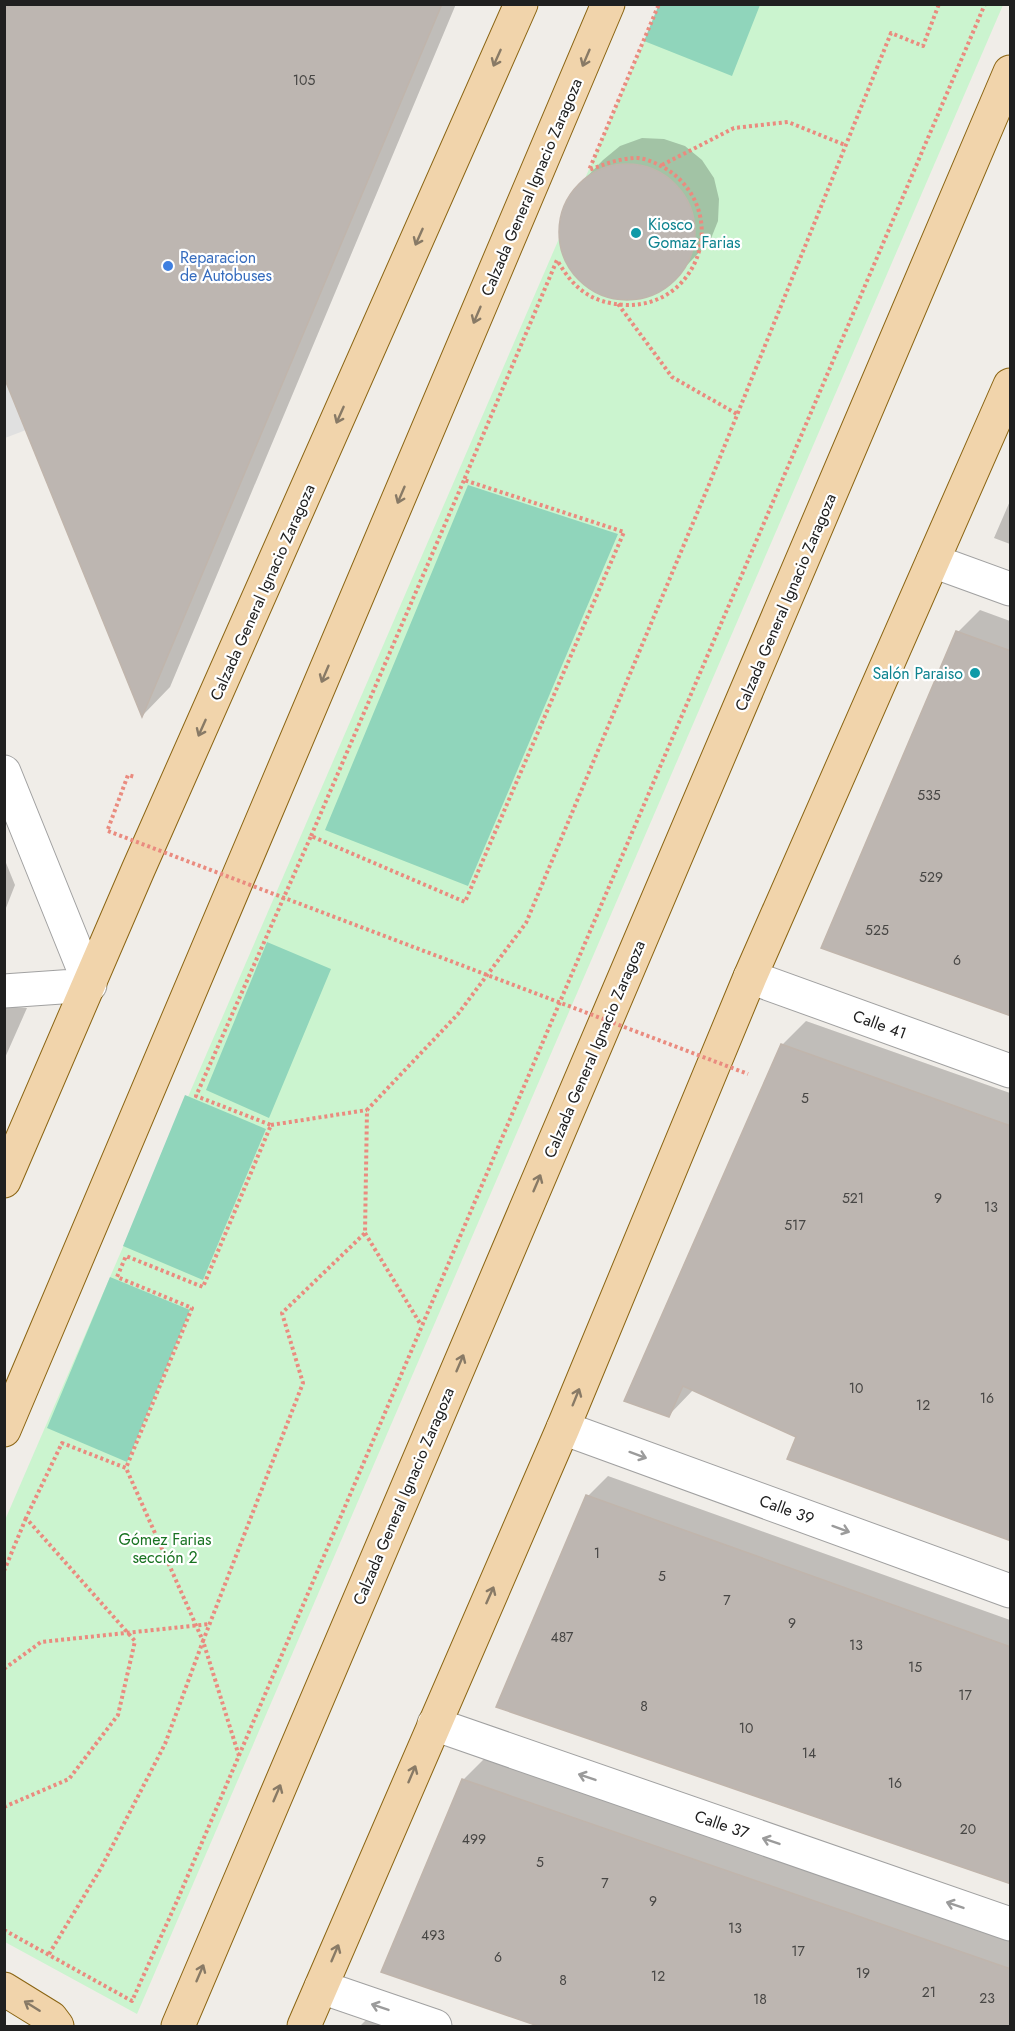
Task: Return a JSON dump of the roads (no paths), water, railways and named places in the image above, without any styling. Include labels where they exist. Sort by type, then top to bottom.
[{"type":"main road","name":"Calzada General Ignacio Zaragoza","points":[[4,1181],[138,870],[520,4]]},
{"type":"main road","name":"Calzada General Ignacio Zaragoza","points":[[4,1430],[608,4]]},
{"type":"main road","name":"Calzada General Ignacio Zaragoza","points":[[177,2026],[1011,72]]},
{"type":"main road","points":[[304,2026],[563,1428],[750,977],[1011,385]]},
{"type":"main road","points":[[4,1989],[51,2018],[57,2026]]},
{"type":"street","points":[[933,561],[1011,589]]},
{"type":"street","points":[[4,772],[90,985],[4,991]]},
{"type":"street","name":"Calle 41","points":[[750,977],[1011,1071]]},
{"type":"street","name":"Calle 39","points":[[563,1428],[1011,1591]]},
{"type":"street","name":"Calle 37","points":[[434,1724],[1011,1924]]},
{"type":"street","points":[[321,1987],[435,2026]]},
{"type":"place","name":"Kiosco Gomaz Farias","points":[[636,233]]},
{"type":"place","name":"Reparacion de Autobuses","points":[[168,266]]},
{"type":"place","name":"Salón Paraiso","points":[[975,673]]},
{"type":"park label","name":"Gómez Farias sección 2","points":[[165,1548]]}]
